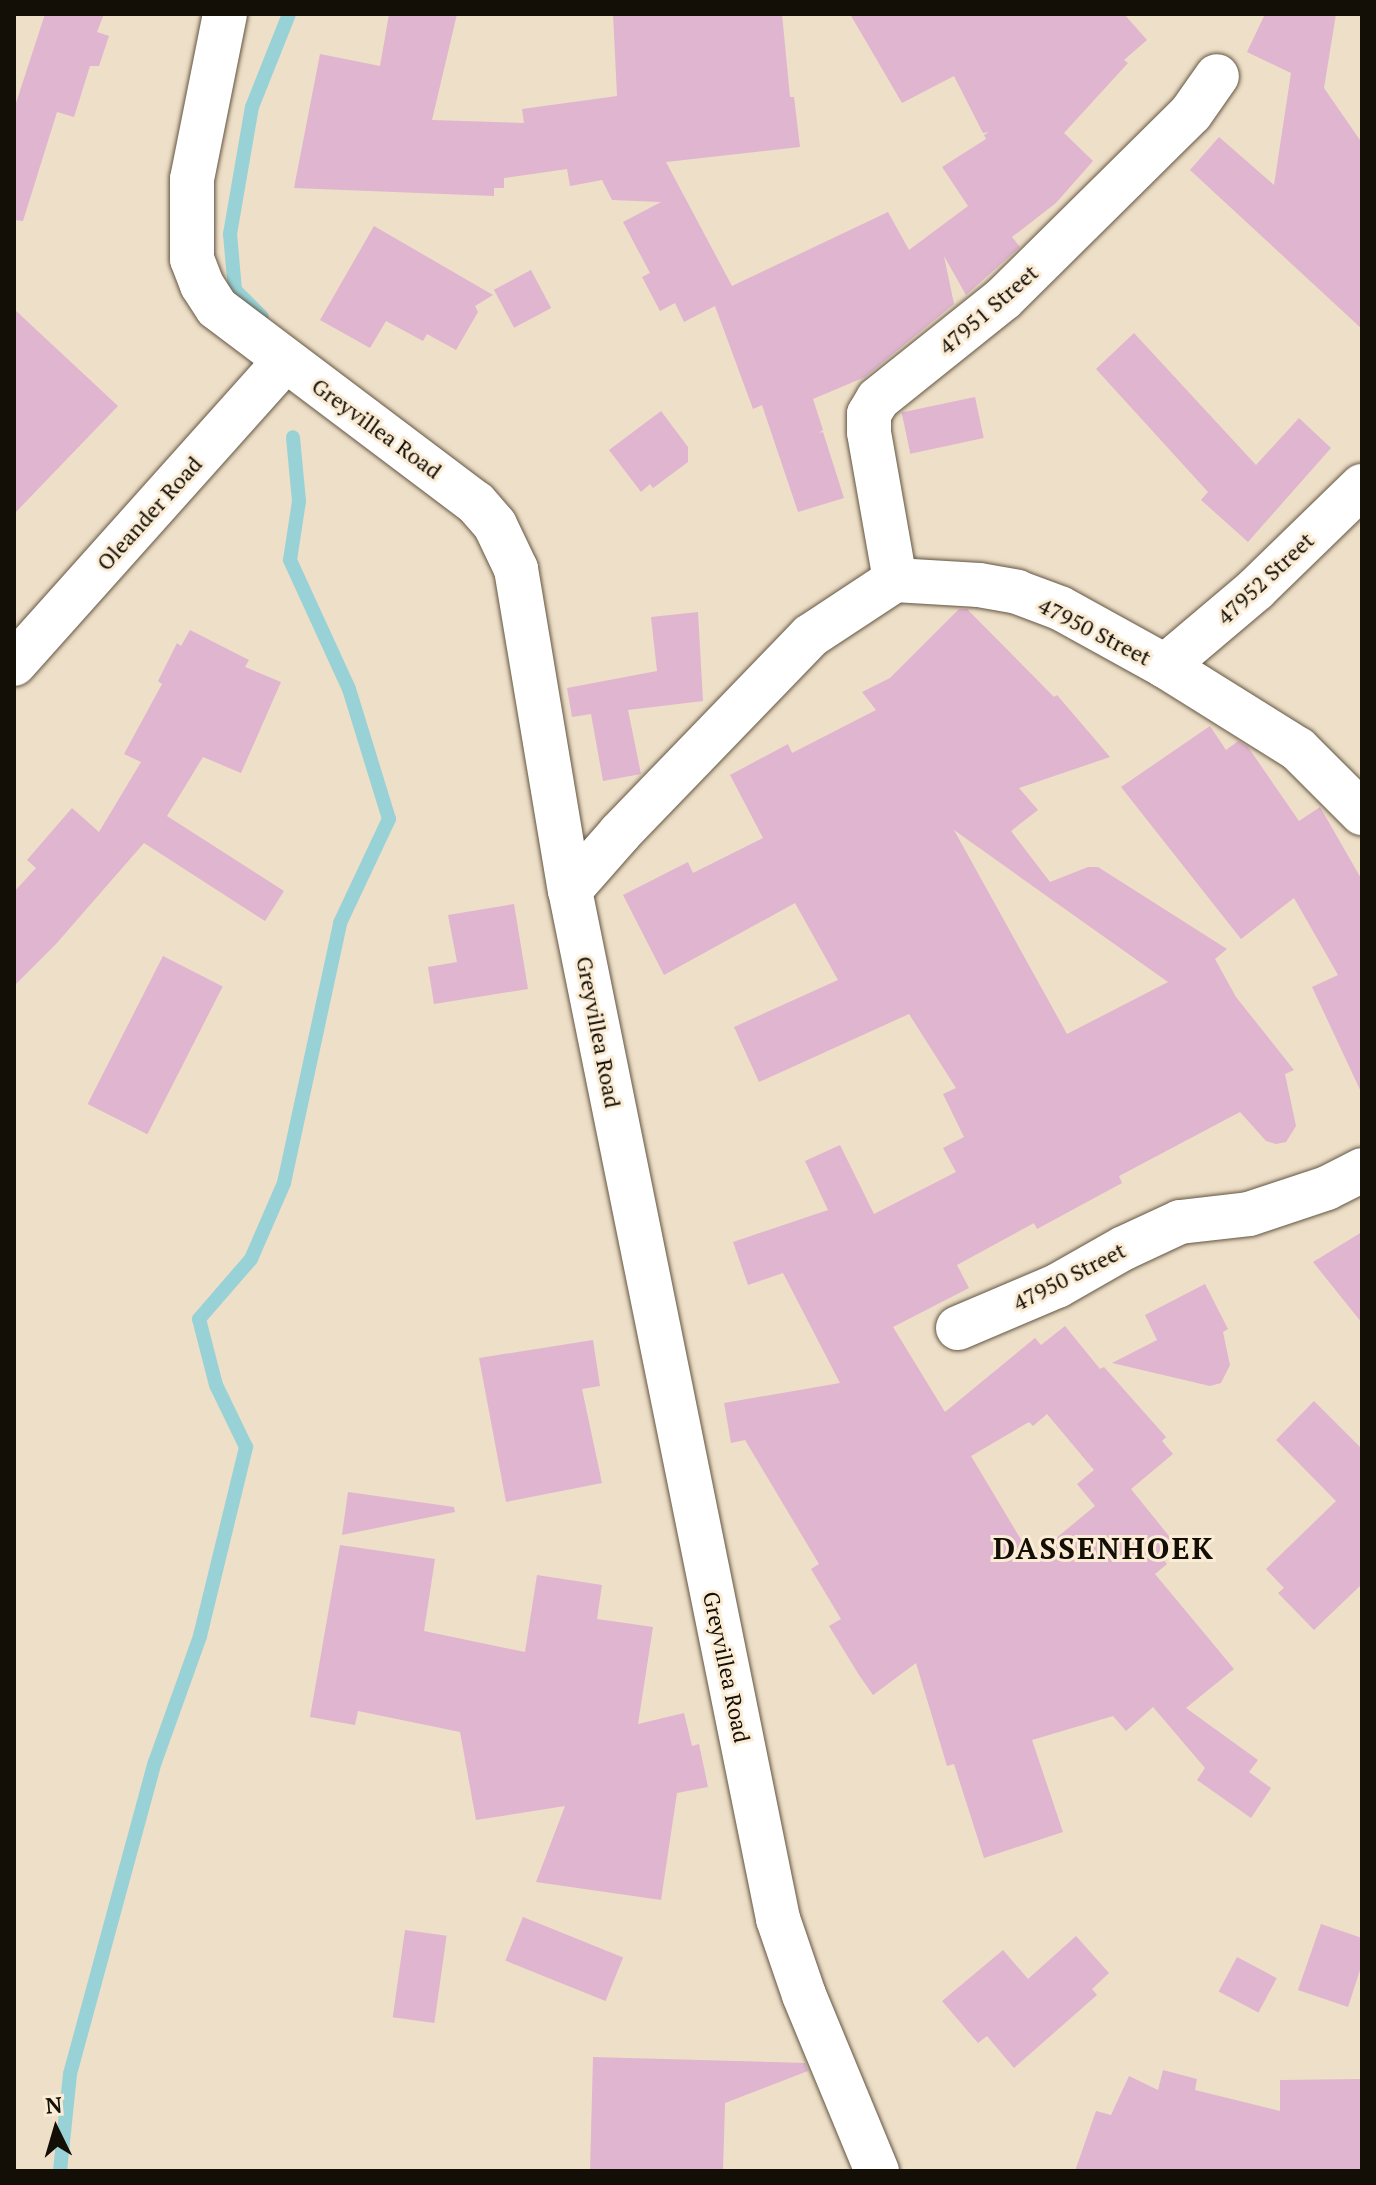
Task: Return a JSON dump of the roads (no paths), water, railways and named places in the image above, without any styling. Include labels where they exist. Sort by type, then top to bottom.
[{"type":"street","name":"Greyvillea Road","points":[[225,14],[192,179],[192,259],[217,308],[453,484],[495,525],[516,569],[570,890],[778,1919],[804,1995],[877,2171]]},
{"type":"street","name":"47951 Street","points":[[895,580],[869,432],[869,414],[878,399],[1003,299],[1182,122],[1217,76]]},
{"type":"street","name":"Oleander Road","points":[[14,664],[285,361]]},
{"type":"street","name":"47952 Street","points":[[1165,666],[1256,589],[1362,486]]},
{"type":"street","name":"47950 Street","points":[[895,580],[979,585],[1017,592],[1060,608],[1165,666],[1298,749],[1362,813]]},
{"type":"street","points":[[570,890],[620,833],[810,636],[895,580]]},
{"type":"street","name":"47950 Street","points":[[958,1328],[1057,1286],[1124,1248],[1180,1222],[1249,1214],[1327,1188],[1362,1170]]},
{"type":"waterway","points":[[262,317],[235,290],[230,234],[252,107],[289,14]]},
{"type":"waterway","points":[[60,2171],[70,2074],[155,1762],[200,1636],[246,1447],[216,1385],[199,1319],[251,1259],[284,1183],[340,923],[389,819],[349,689],[290,560],[299,501],[293,437]]},
{"type":"district","name":"DASSENHOEK","points":[[1104,1548]]}]
